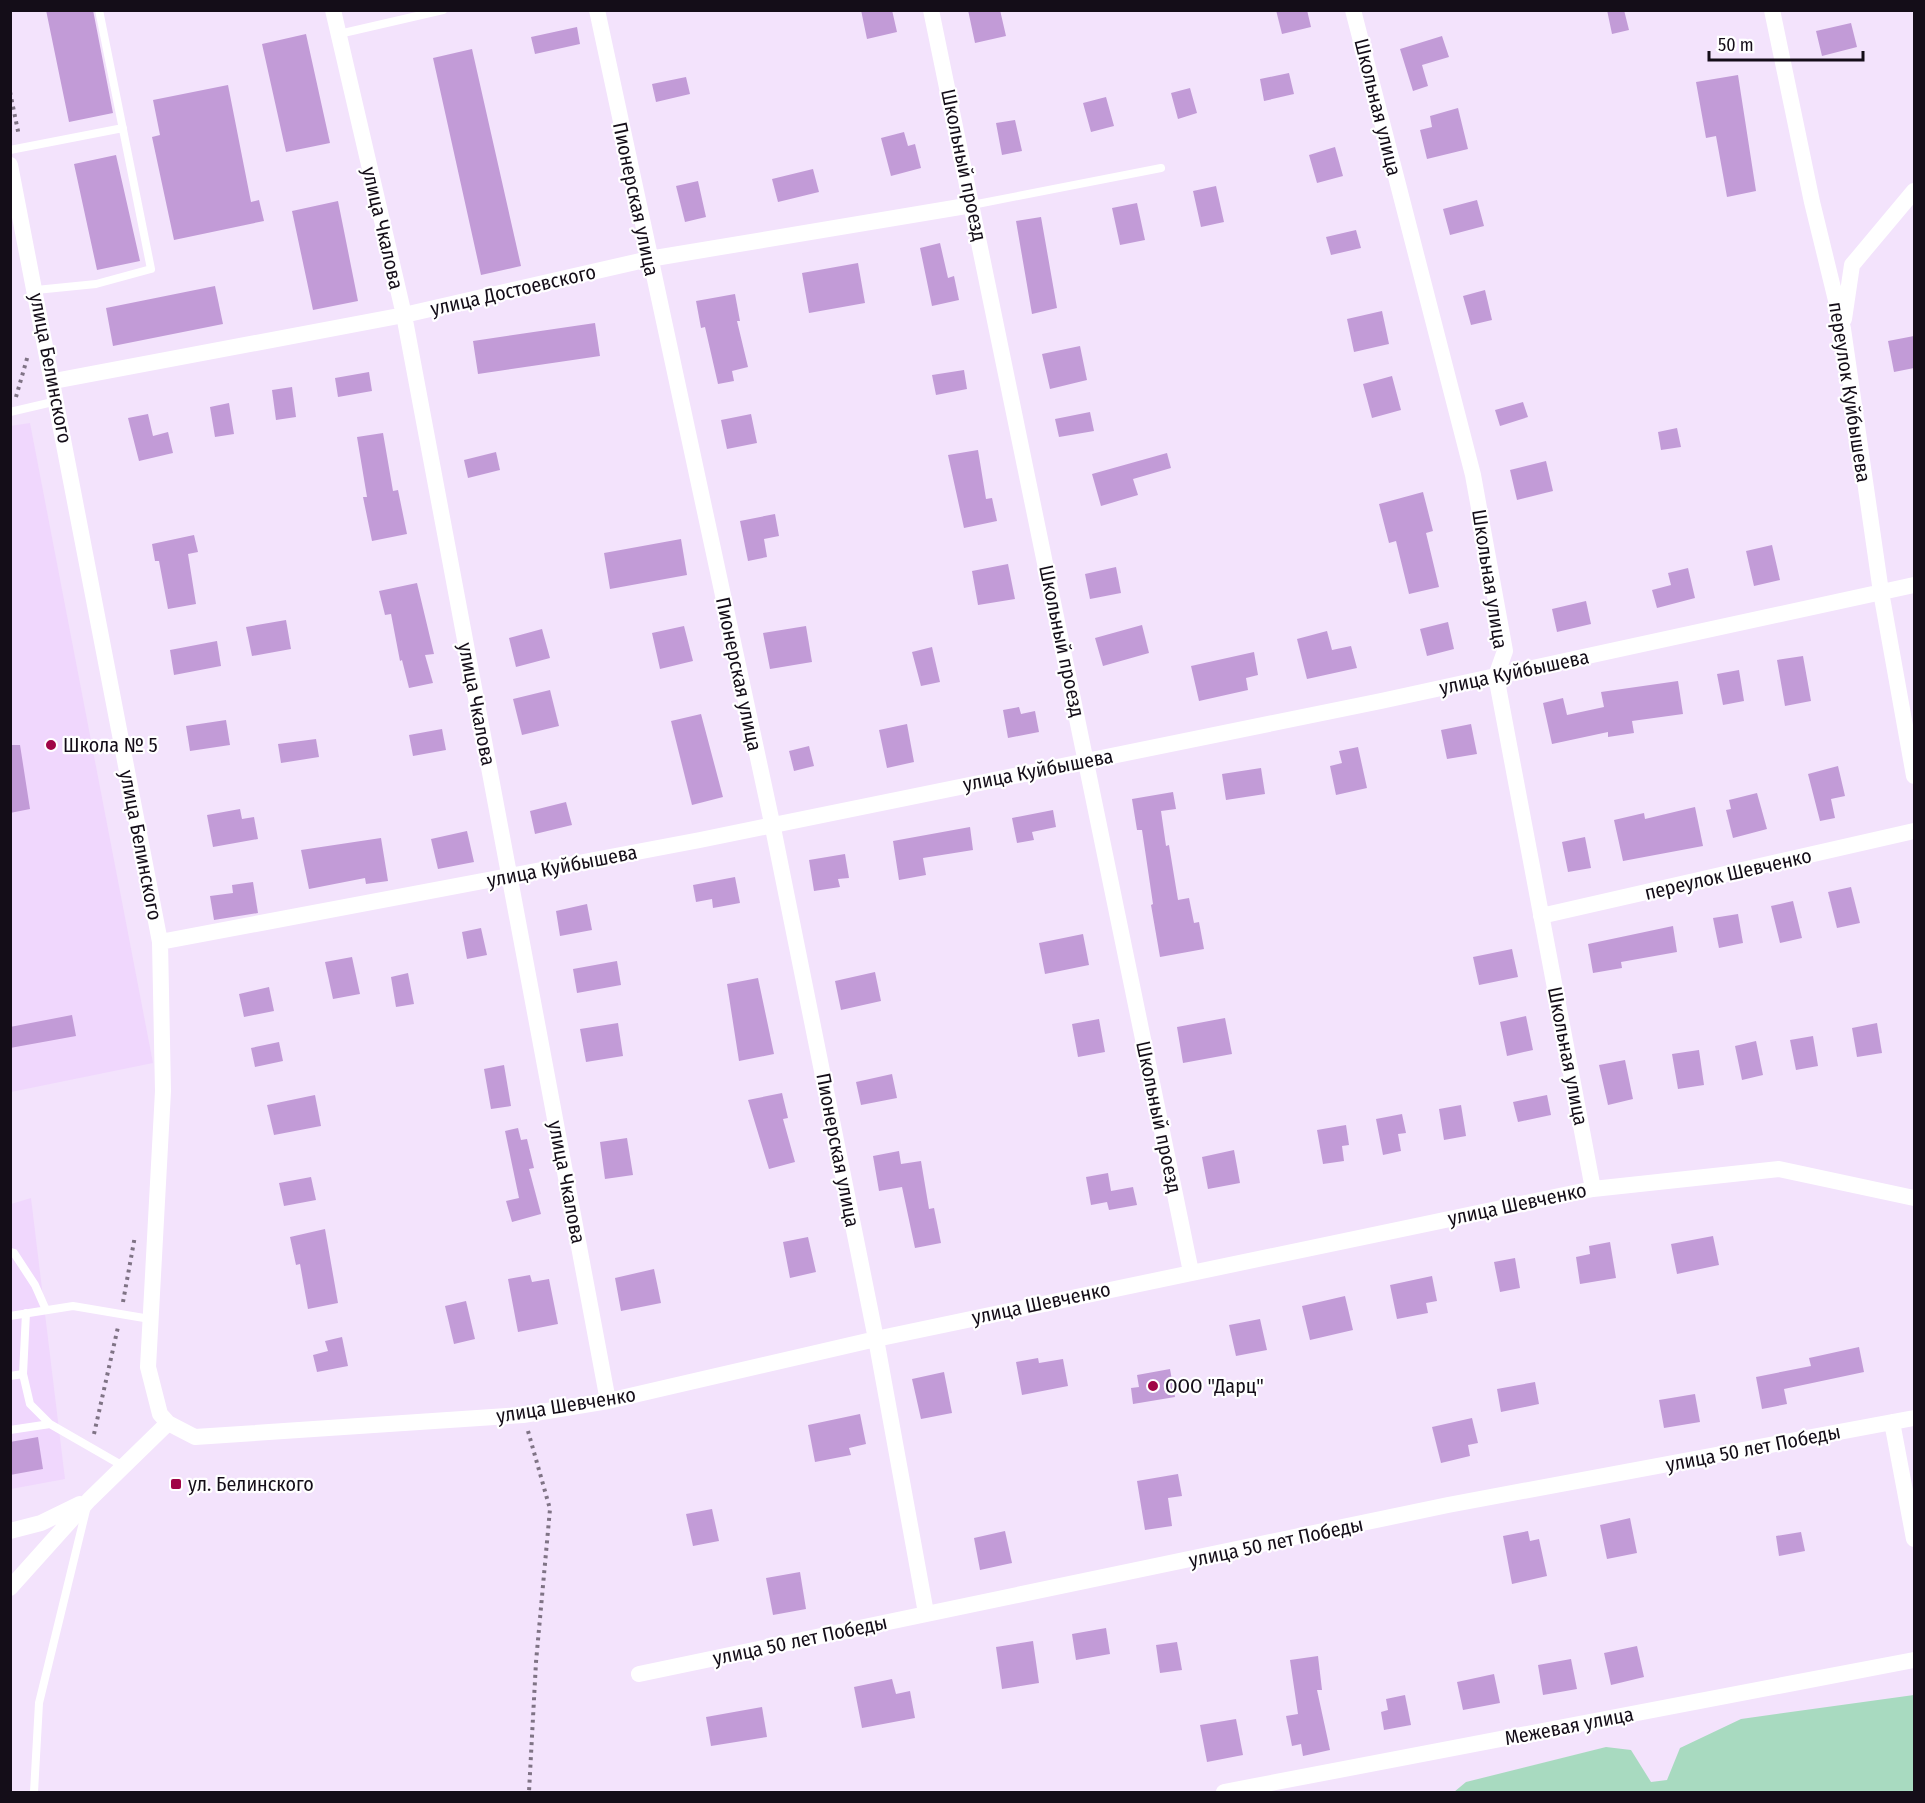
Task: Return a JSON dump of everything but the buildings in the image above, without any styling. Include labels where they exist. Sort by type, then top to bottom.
[{"type":"street","name":"улица Чкалова","points":[[333,10],[404,315],[608,1401]]},
{"type":"street","name":"Пионерская улица","points":[[597,10],[772,823],[876,1338],[926,1613]]},
{"type":"street","name":"Школьный проезд","points":[[931,10],[1191,1272]]},
{"type":"street","name":"Школьная улица","points":[[1353,10],[1473,475],[1504,651],[1496,676],[1593,1189]]},
{"type":"street","name":"переулок Куйбышева","points":[[1772,10],[1843,329],[1881,592],[1914,776]]},
{"type":"street","name":"улица Белинского","points":[[10,165],[58,400],[160,942],[164,1091],[148,1367],[160,1414],[168,1423]]},
{"type":"street","points":[[1843,329],[1852,265],[1914,190]]},
{"type":"street","name":"улица Достоевского","points":[[54,381],[404,315],[649,259],[972,205]]},
{"type":"street","name":"улица Куйбышева","points":[[160,942],[510,877],[1086,760],[1496,676],[1914,585]]},
{"type":"street","name":"переулок Шевченко","points":[[1541,916],[1914,831]]},
{"type":"street","name":"улица Шевченко","points":[[168,1423],[195,1437],[523,1415],[608,1401],[876,1338],[1593,1189],[1779,1169],[1914,1198]]},
{"type":"street","name":"улица 50 лет Победы","points":[[639,1674],[1448,1505],[1914,1418]]},
{"type":"street","points":[[1892,1422],[1914,1539]]},
{"type":"street","points":[[10,1588],[89,1500],[168,1423]]},
{"type":"street","points":[[10,1531],[41,1523],[89,1500]]},
{"type":"street","name":"Межевая улица","points":[[1224,1792],[1914,1660]]},
{"type":"lane","points":[[36,290],[96,284],[151,268],[99,10]]},
{"type":"lane","points":[[339,34],[443,10]]},
{"type":"lane","points":[[10,150],[123,128]]},
{"type":"lane","points":[[972,205],[1161,168]]},
{"type":"lane","points":[[12,412],[58,400]]},
{"type":"lane","points":[[10,1252],[14,1253],[35,1285],[46,1310]]},
{"type":"lane","points":[[10,1316],[73,1306],[150,1319]]},
{"type":"lane","points":[[26,1313],[23,1374],[30,1404],[50,1424],[123,1466]]},
{"type":"lane","points":[[10,1376],[23,1374]]},
{"type":"lane","points":[[10,1430],[50,1424]]},
{"type":"lane","points":[[34,1792],[39,1703],[89,1500]]},
{"type":"path","points":[[12,412],[27,356]]},
{"type":"path","points":[[92,1448],[121,1314],[137,1224]]},
{"type":"path","points":[[523,1415],[550,1509],[536,1662],[529,1792]]},
{"type":"shaded area","name":"Школа № 5","points":[[30,423],[153,1063],[11,1092],[10,426]]},
{"type":"shaded area","points":[[31,1198],[65,1479],[11,1489],[11,1204]]},
{"type":"green space","points":[[1914,1695],[1914,1792],[1454,1792],[1466,1782],[1606,1747],[1631,1750],[1651,1782],[1667,1780],[1680,1748],[1741,1719]]},
{"type":"place","name":"Школа № 5","points":[[51,745]]},
{"type":"place","name":"ООО \"Дарц\"","points":[[1153,1386]]},
{"type":"place","name":"ул. Белинского","points":[[176,1484]]}]
